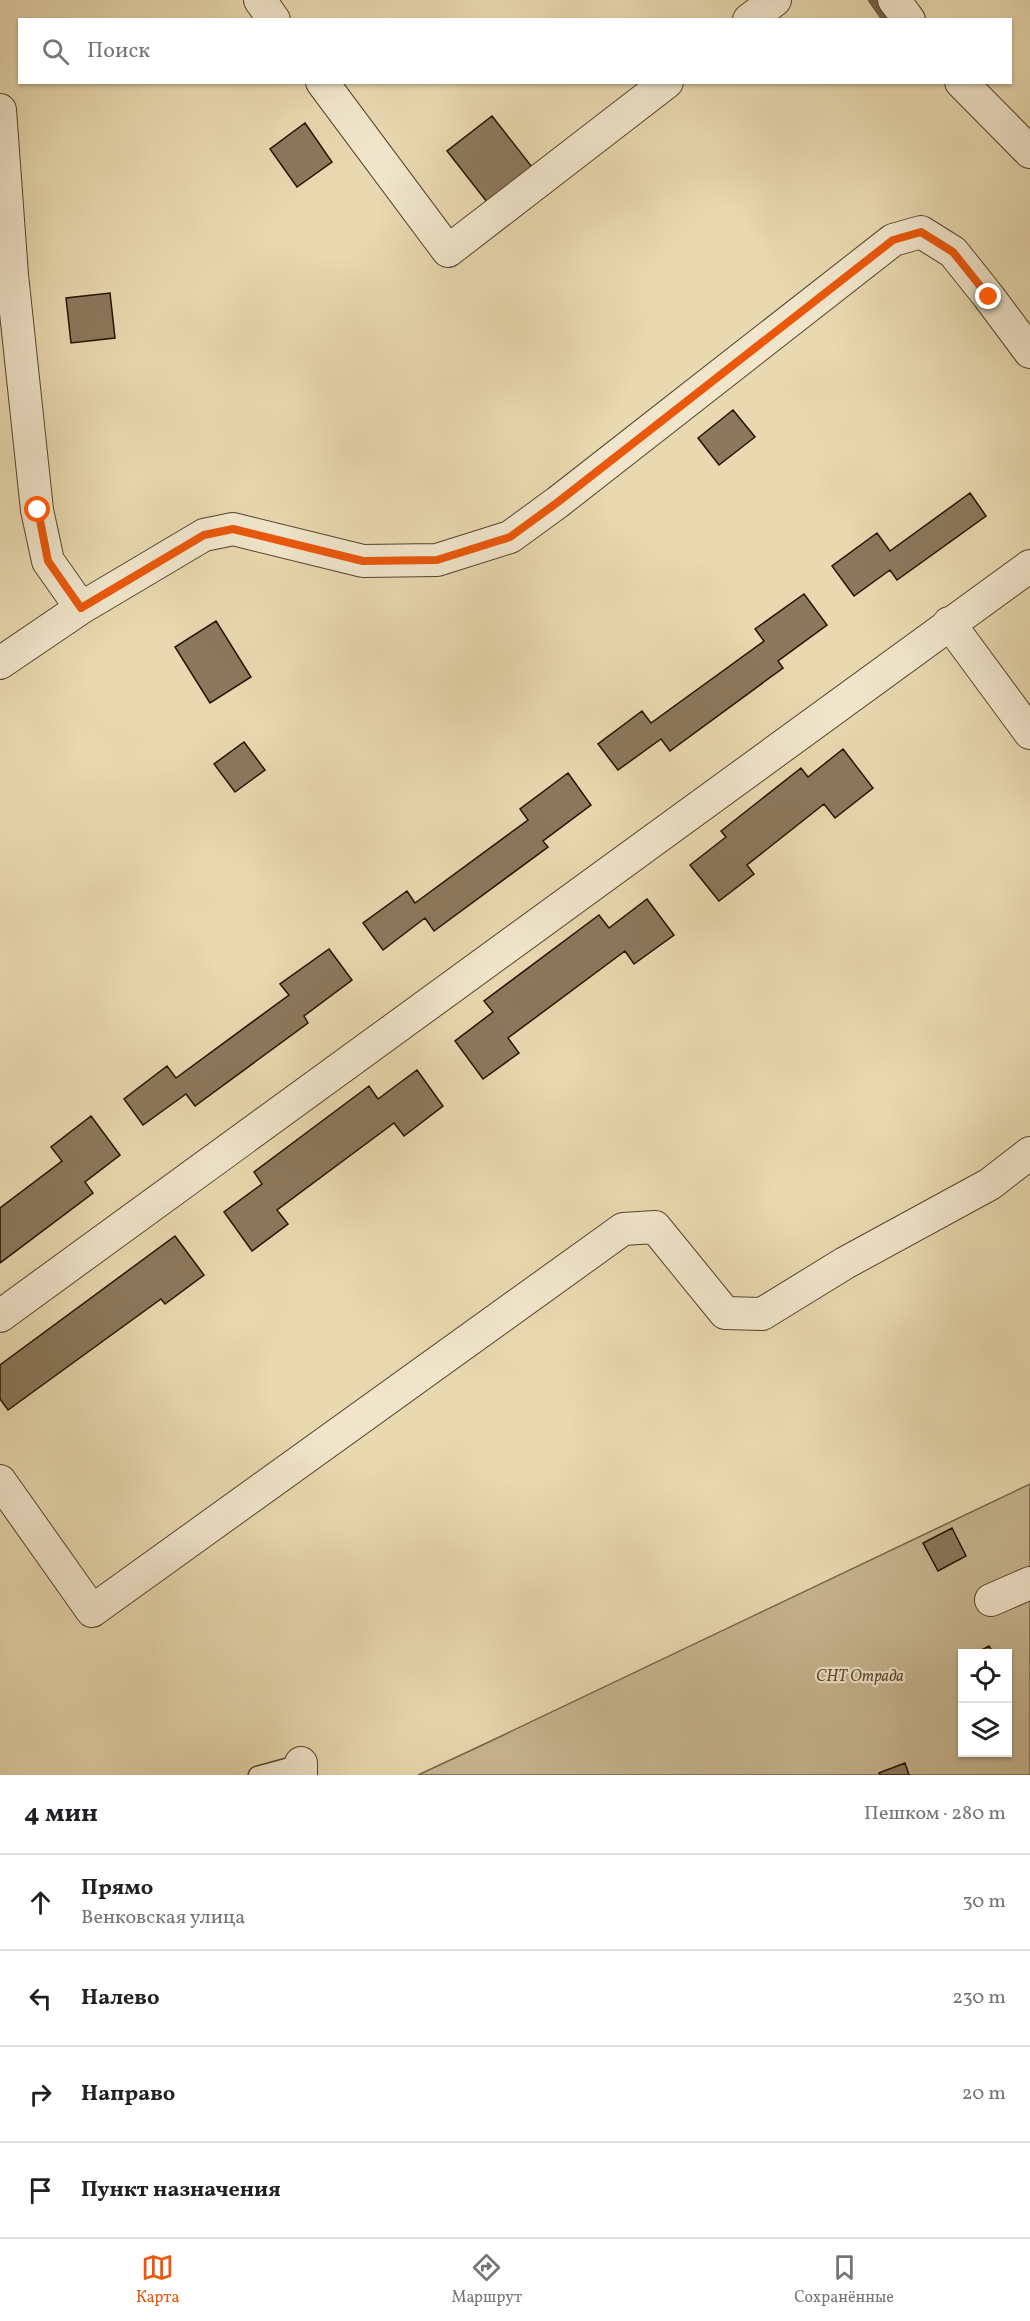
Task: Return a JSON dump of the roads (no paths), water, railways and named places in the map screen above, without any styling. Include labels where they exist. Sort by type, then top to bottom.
[{"type":"street","points":[[260,0],[273,18]]},
{"type":"street","points":[[752,18],[775,0]]},
{"type":"street","points":[[894,0],[908,18]]},
{"type":"street","points":[[323,84],[448,251],[664,84]]},
{"type":"street","points":[[963,84],[1030,152]]},
{"type":"street","points":[[0,110],[12,274],[38,510],[48,561],[81,608]]},
{"type":"street","points":[[0,663],[81,608],[204,535],[233,529],[363,561],[437,560],[510,537],[568,495],[893,240],[921,232],[953,252],[1030,352]]},
{"type":"street","points":[[0,1316],[1030,566]]},
{"type":"street","points":[[949,623],[1030,733]]},
{"type":"street","points":[[0,1480],[92,1611],[623,1229],[655,1227],[725,1313],[762,1314],[845,1263],[990,1184],[1030,1153]]},
{"type":"street","points":[[992,1600],[1030,1583]]},
{"type":"lane","points":[[257,1775],[301,1769]]},
{"type":"waterway","points":[[872,0],[885,18]]},
{"type":"park label","name":"СНТ Отрада","points":[[860,1675]]}]
